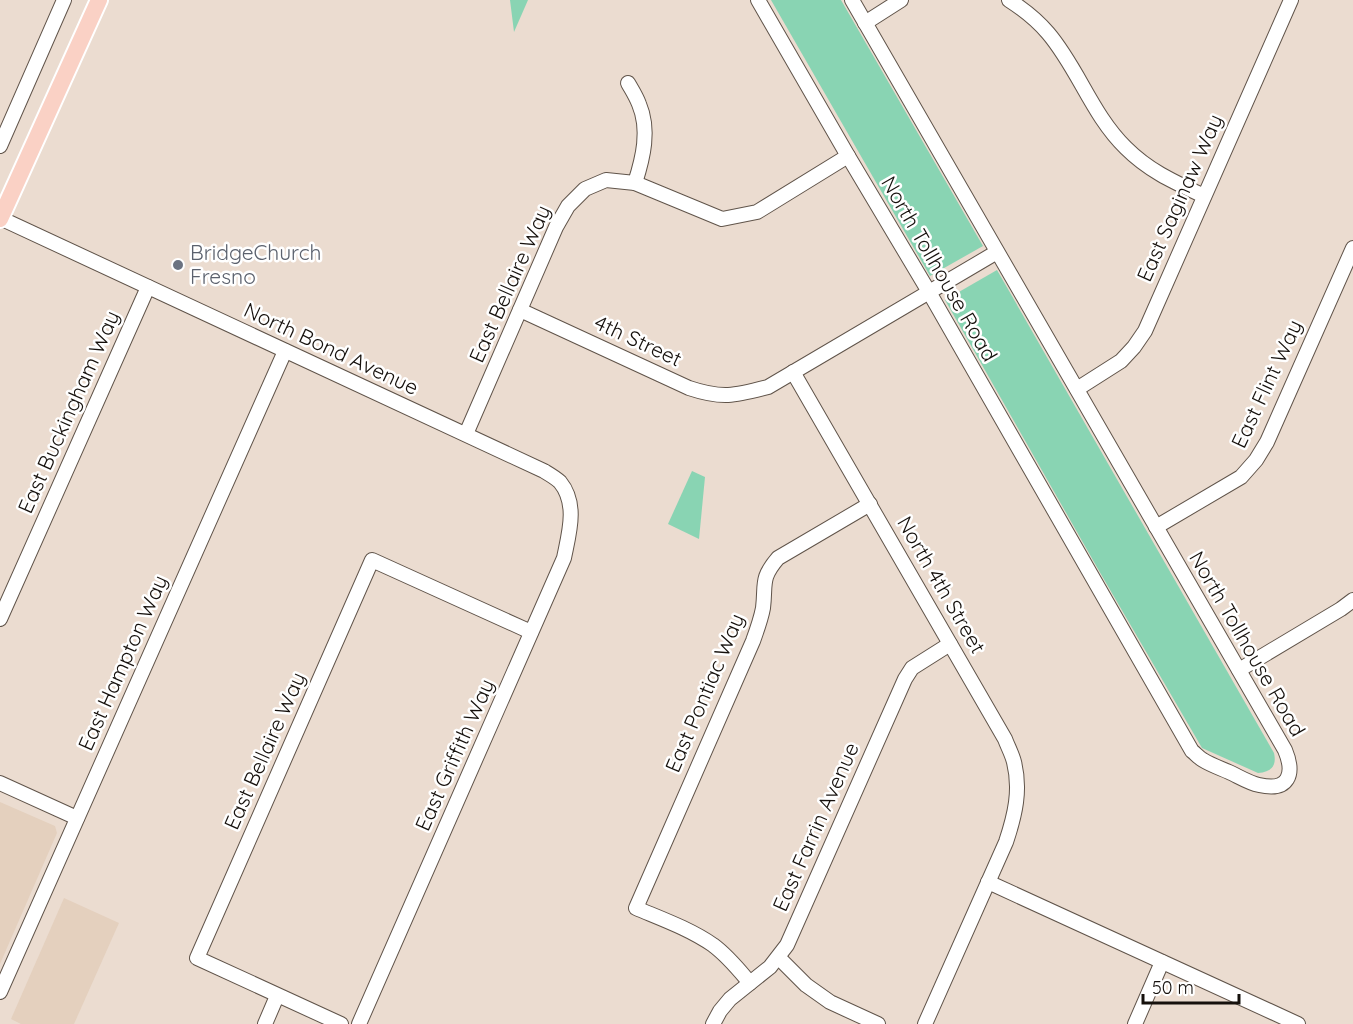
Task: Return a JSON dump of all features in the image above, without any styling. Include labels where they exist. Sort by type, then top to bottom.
[{"type":"main road","points":[[0,219],[99,0]]},
{"type":"street","points":[[0,146],[64,0]]},
{"type":"street","name":"North Tollhouse Road","points":[[758,0],[929,292],[1192,751],[1201,759],[1258,785],[1280,785],[1286,781],[1290,773],[1290,761],[1285,750],[852,0]]},
{"type":"street","points":[[865,22],[902,0]]},
{"type":"street","points":[[1009,0],[1047,32],[1106,124],[1124,147],[1146,166],[1165,178],[1204,196]]},
{"type":"street","name":"East Saginaw Way","points":[[1077,389],[1121,361],[1145,331],[1291,0]]},
{"type":"street","points":[[1067,60],[1079,52]]},
{"type":"street","points":[[628,83],[639,103],[646,138],[636,183]]},
{"type":"street","name":"East Bellaire Way","points":[[466,434],[556,226],[568,206],[585,189],[606,180],[636,183],[722,219],[757,212],[848,156]]},
{"type":"street","name":"North Bond Avenue","points":[[0,219],[544,471],[559,481],[570,498]]},
{"type":"street","name":"East Flint Way","points":[[1156,527],[1241,477],[1256,460],[1267,442],[1353,248]]},
{"type":"street","points":[[793,372],[998,252]]},
{"type":"street","name":"East Buckingham Way","points":[[0,619],[148,287]]},
{"type":"street","name":"4th Street","points":[[520,310],[688,388],[707,394],[728,396],[742,394],[768,387],[793,372]]},
{"type":"street","name":"East Hampton Way","points":[[0,992],[285,351]]},
{"type":"street","name":"North 4th Street","points":[[793,372],[1005,739],[1014,763],[1018,789],[1015,815],[988,882]]},
{"type":"street","name":"East Griffith Way","points":[[359,1024],[564,558],[571,525],[570,498]]},
{"type":"street","name":"East Pontiac Way","points":[[750,983],[714,946],[694,934],[636,908],[753,641],[763,608],[765,578],[770,567],[778,558],[870,504]]},
{"type":"street","name":"East Bellaire Way","points":[[278,996],[197,958],[372,560],[531,632]]},
{"type":"street","points":[[1239,670],[1353,600]]},
{"type":"street","name":"East Farrin Avenue","points":[[713,1024],[730,999],[770,967],[787,945],[905,679],[912,668],[950,644]]},
{"type":"street","points":[[0,783],[77,818]]},
{"type":"street","points":[[925,1024],[988,882],[1298,1024]]},
{"type":"street","points":[[779,957],[806,986],[830,1002],[878,1024]]},
{"type":"street","points":[[1135,1024],[1162,962]]},
{"type":"street","points":[[265,1024],[278,996],[341,1024]]},
{"type":"shaded area","points":[[0,802],[55,826],[57,833],[0,964]]},
{"type":"shaded area","points":[[64,898],[119,923],[74,1024],[21,1024],[11,1019]]},
{"type":"green space","points":[[510,0],[528,0],[514,32]]},
{"type":"green space","points":[[771,0],[841,0],[983,246],[930,276]]},
{"type":"green space","points":[[997,270],[1274,753],[1275,761],[1270,770],[1258,773],[1202,748],[945,300]]},
{"type":"green space","points":[[692,471],[705,477],[699,539],[668,524]]},
{"type":"place","name":"BridgeChurch Fresno","points":[[178,265]]}]
